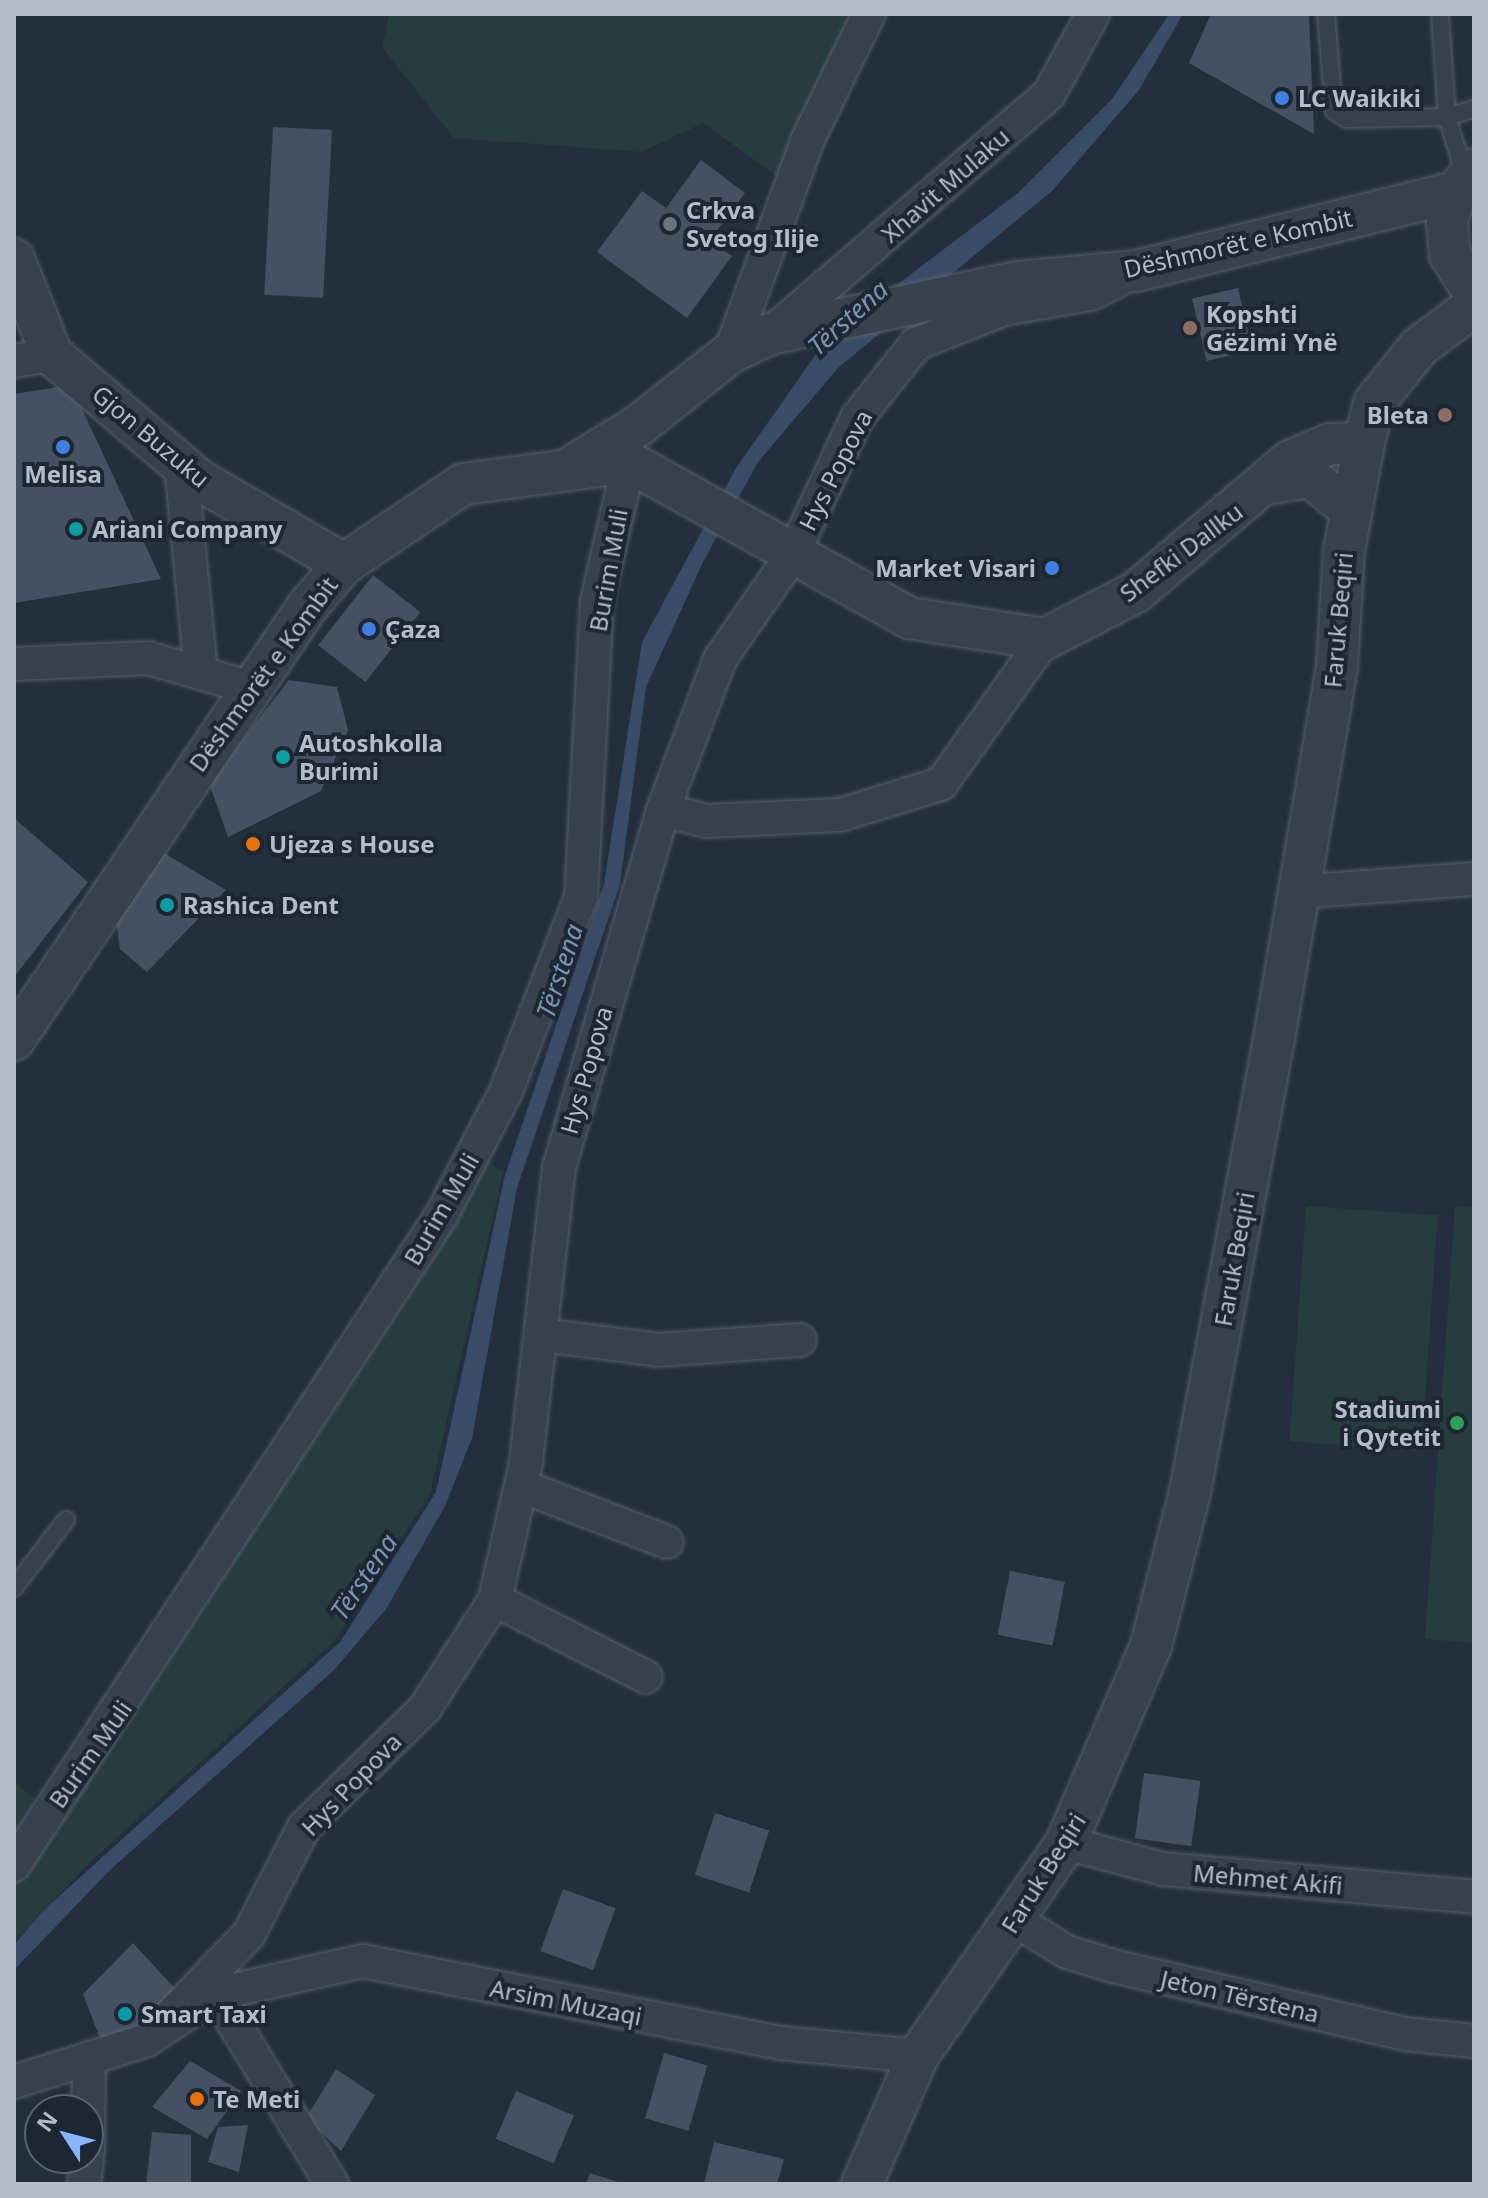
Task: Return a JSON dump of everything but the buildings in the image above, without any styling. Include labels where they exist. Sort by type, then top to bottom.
[{"type":"street","points":[[730,353],[807,141],[869,14]]},
{"type":"street","name":"Xhavit Mulaku","points":[[788,330],[1049,94],[1093,14]]},
{"type":"street","points":[[1465,179],[1448,247],[1474,293]]},
{"type":"street","name":"Dëshmorët e Kombit","points":[[14,1040],[252,688],[344,564],[463,484],[560,473],[638,426],[730,353],[788,330],[1017,282],[1136,271],[1465,179]]},
{"type":"street","name":"Gjon Buzuku","points":[[14,259],[33,358],[181,465],[344,564]]},
{"type":"street","name":"Hys Popova","points":[[147,2040],[249,1934],[304,1827],[425,1708],[495,1600],[521,1486],[559,1168],[663,810],[720,659],[786,550],[857,418],[916,344],[1004,309],[1091,294],[1136,271]]},
{"type":"street","name":"Faruk Beqiri","points":[[862,2184],[918,2056],[1066,1843],[1151,1646],[1190,1492],[1337,666],[1350,509],[1364,443],[1374,403],[1419,347],[1474,306]]},
{"type":"street","name":"Shefki Dallku","points":[[1045,639],[1136,592],[1313,449],[1364,443]]},
{"type":"street","points":[[560,473],[629,462],[909,618],[1045,639],[941,784],[840,815],[706,821],[663,810]]},
{"type":"street","name":"Burim Muli","points":[[14,1865],[441,1216],[506,1091],[581,897],[597,601],[629,462]]},
{"type":"street","points":[[181,465],[201,673]]},
{"type":"street","points":[[1271,483],[1310,477],[1350,509]]},
{"type":"street","points":[[14,664],[148,658],[252,688]]},
{"type":"street","points":[[1295,892],[1474,879]]},
{"type":"street","points":[[541,1335],[659,1350],[800,1340]]},
{"type":"street","points":[[521,1486],[667,1542]]},
{"type":"street","points":[[495,1600],[646,1677]]},
{"type":"street","name":"Mehmet Akifi","points":[[1066,1843],[1163,1869],[1474,1897]]},
{"type":"street","name":"Jeton Tërstena","points":[[1015,1920],[1067,1952],[1113,1966],[1405,2034],[1474,2041]]},
{"type":"street","name":"Arsim Muzaqi","points":[[18,2080],[147,2040],[216,1994],[363,1961],[781,2043],[918,2056]]},
{"type":"street","points":[[216,1994],[332,2184]]},
{"type":"street","points":[[89,2058],[89,2094]]},
{"type":"lane","points":[[1326,14],[1334,111],[1347,119],[1447,117],[1474,109]]},
{"type":"lane","points":[[1440,14],[1447,117],[1465,179]]},
{"type":"lane","points":[[14,1588],[66,1520]]},
{"type":"green space","points":[[389,14],[850,14],[781,179],[703,123],[641,152],[454,138],[382,47]]},
{"type":"green space","points":[[478,1152],[503,1173],[430,1494],[333,1642],[89,1863],[14,1943],[14,1881]]},
{"type":"green space","points":[[1306,1206],[1438,1215],[1421,1451],[1290,1441]]},
{"type":"green space","name":"Stadiumi i Qytetit","points":[[1455,1206],[1474,1207],[1474,1643],[1425,1639]]},
{"type":"green space","points":[[14,1782],[45,1807],[14,1849]]},
{"type":"water","points":[[1169,14],[1183,14],[1139,90],[1052,191],[838,368],[758,462],[703,562],[646,687],[620,884],[517,1188],[472,1438],[445,1506],[386,1609],[334,1670],[110,1870],[14,1970],[14,1945],[44,1910],[340,1642],[436,1492],[505,1175],[604,884],[642,642],[736,468],[828,337],[1018,193],[1112,99]]},
{"type":"place","name":"LC Waikiki","points":[[1282,98]]},
{"type":"place","name":"Crkva Svetog Ilije","points":[[670,224]]},
{"type":"place","name":"Kopshti Gëzimi Ynë","points":[[1190,328]]},
{"type":"place","name":"Bleta","points":[[1445,415]]},
{"type":"place","name":"Melisa","points":[[63,447]]},
{"type":"place","name":"Ariani Company","points":[[76,529]]},
{"type":"place","name":"Market Visari","points":[[1052,568]]},
{"type":"place","name":"Çaza","points":[[369,629]]},
{"type":"place","name":"Autoshkolla Burimi","points":[[283,757]]},
{"type":"place","name":"Ujeza s House","points":[[253,844]]},
{"type":"place","name":"Rashica Dent","points":[[167,905]]},
{"type":"place","name":"Stadiumi i Qytetit","points":[[1457,1423]]},
{"type":"place","name":"Smart Taxi","points":[[125,2014]]},
{"type":"place","name":"Te Meti","points":[[197,2099]]},
{"type":"water label","name":"Tërstena","points":[[848,318]]},
{"type":"water label","name":"Tërstena","points":[[560,971]]},
{"type":"water label","name":"Tërstena","points":[[364,1577]]}]
